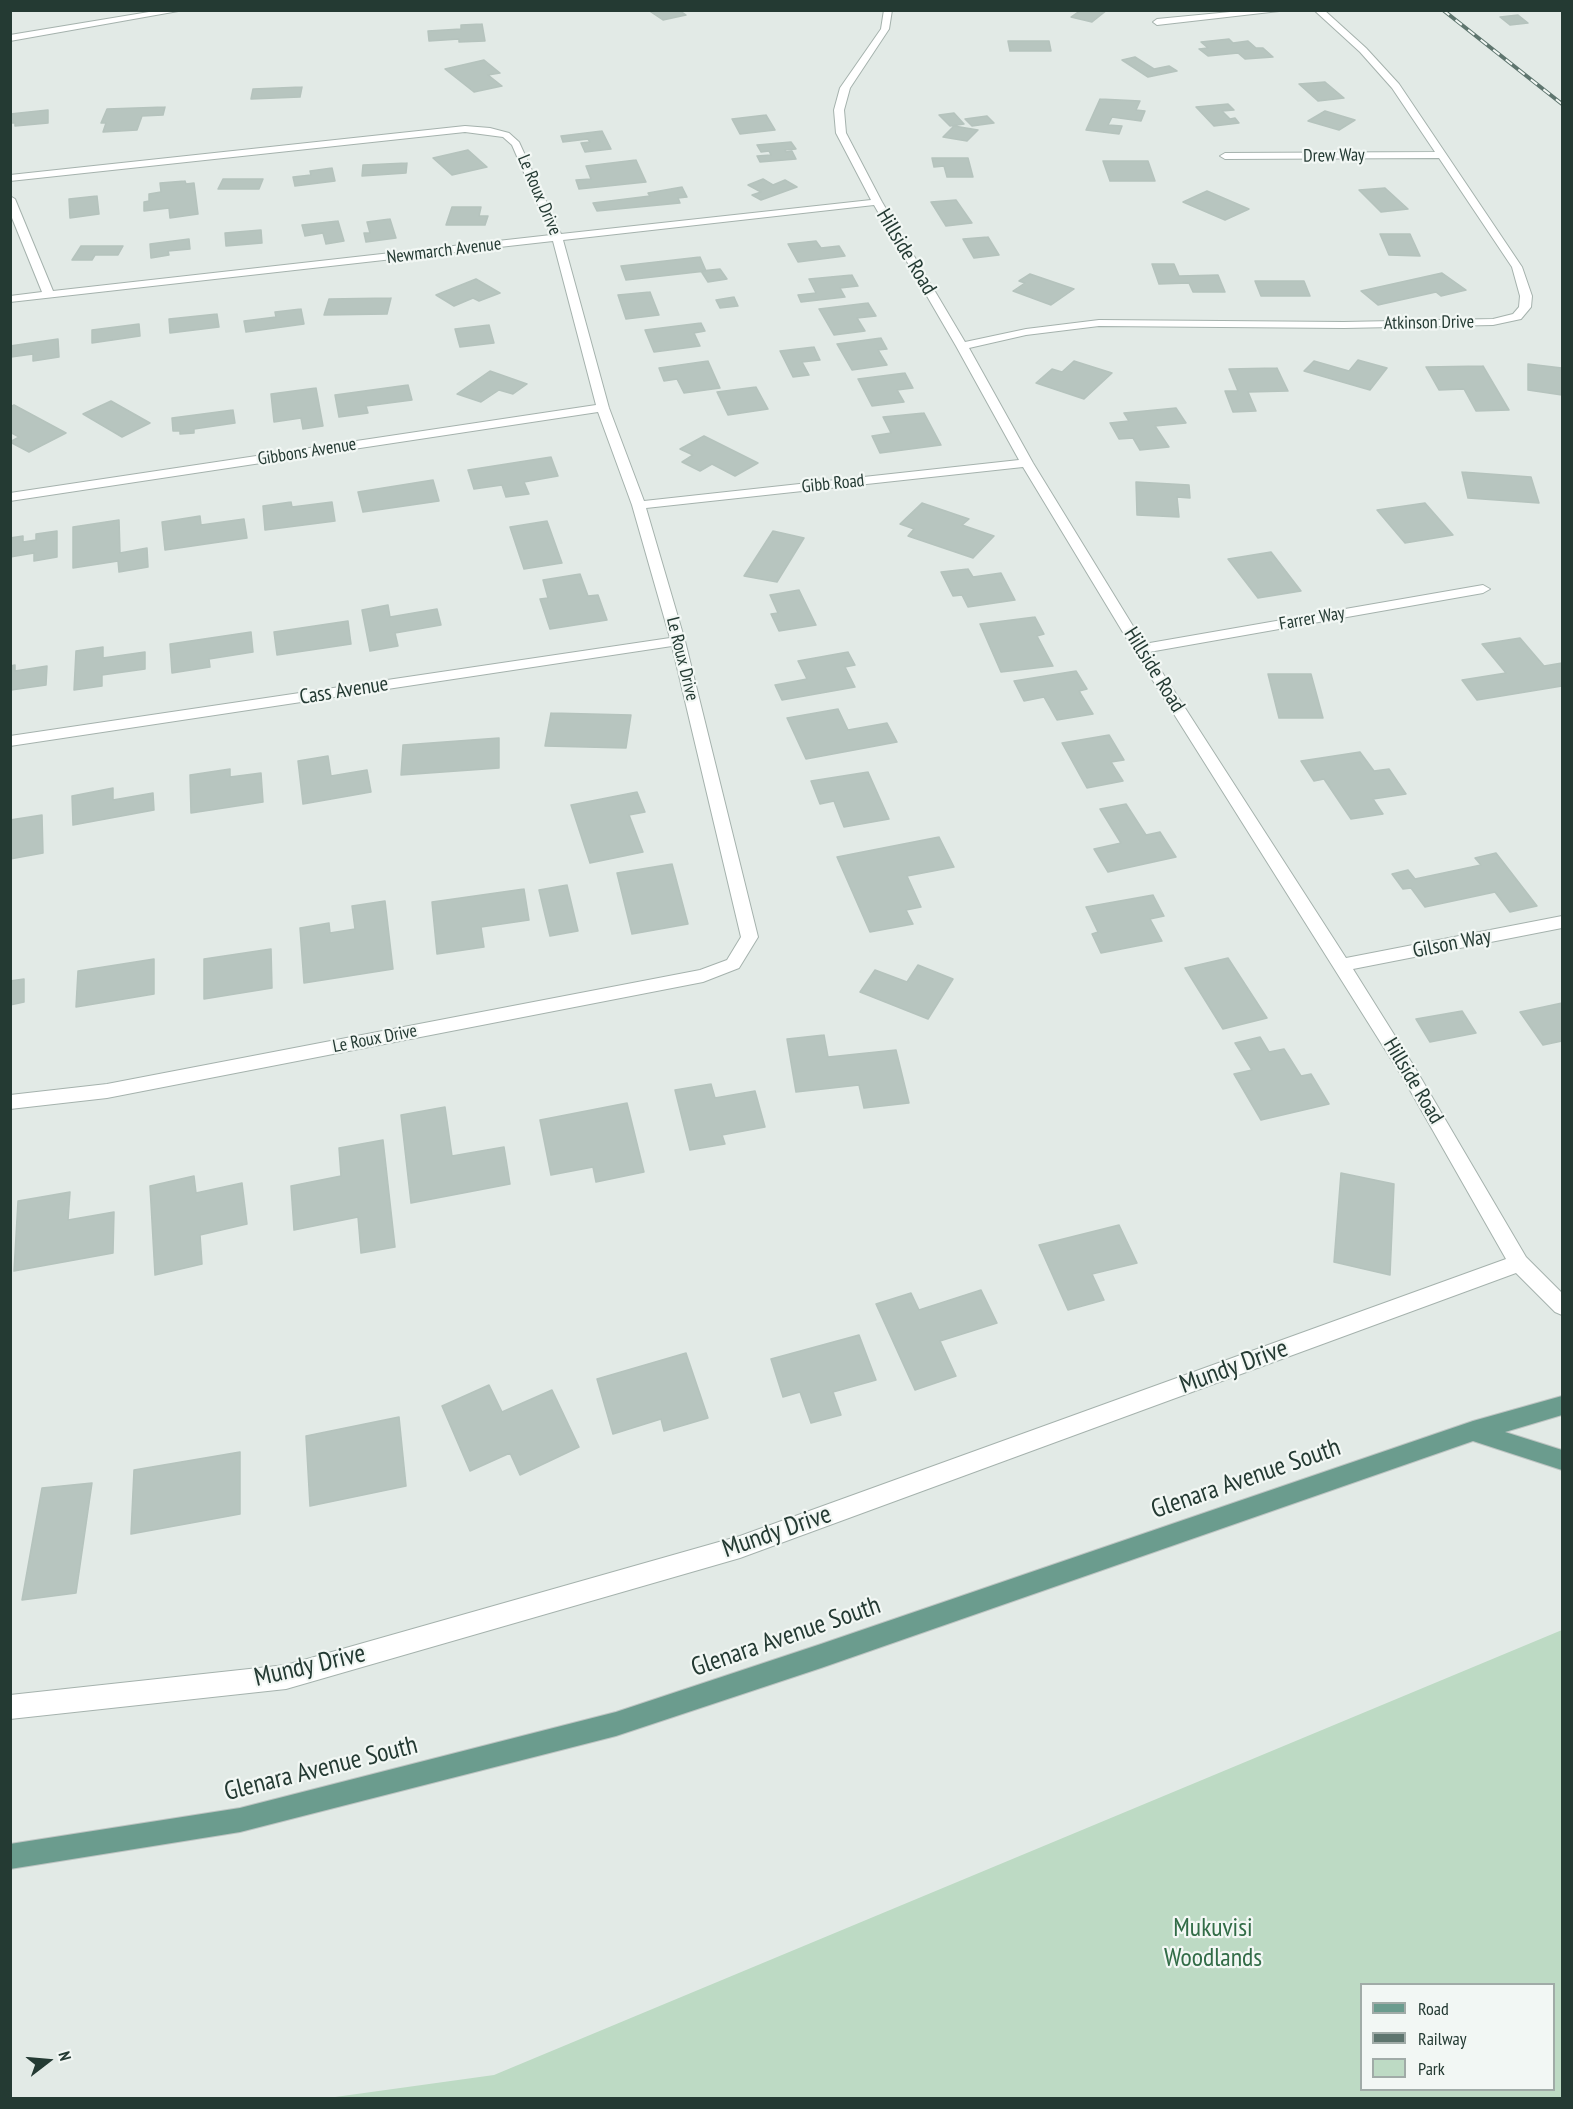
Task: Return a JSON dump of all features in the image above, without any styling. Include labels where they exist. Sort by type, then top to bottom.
[{"type":"main road","name":"Glenara Avenue South","points":[[10,1857],[240,1820],[616,1724],[1473,1431],[1563,1406]]},
{"type":"main road","points":[[1473,1431],[1563,1460]]},
{"type":"street","points":[[10,38],[180,10]]},
{"type":"street","name":"Hillside Road","points":[[888,10],[885,29],[845,88],[839,110],[841,133],[877,202],[962,346],[1027,463],[1140,649],[1342,965],[1519,1263],[1563,1306]]},
{"type":"street","points":[[1157,22],[1284,10]]},
{"type":"street","name":"Atkinson Drive","points":[[962,346],[1026,332],[1099,323],[1344,325],[1493,322],[1517,317],[1525,308],[1527,296],[1517,267],[1396,86],[1363,50],[1318,10]]},
{"type":"street","name":"Le Roux Drive","points":[[10,178],[465,129],[506,135],[516,144],[557,237],[603,408],[639,505],[678,641],[750,937],[733,964],[704,976],[107,1091],[10,1102]]},
{"type":"street","name":"Drew Way","points":[[1225,156],[1443,155]]},
{"type":"street","points":[[10,199],[49,295]]},
{"type":"street","name":"Newmarch Avenue","points":[[10,299],[208,279],[557,237],[877,202]]},
{"type":"street","name":"Gibbons Avenue","points":[[10,497],[603,408]]},
{"type":"street","name":"Gibb Road","points":[[639,505],[1027,463]]},
{"type":"street","name":"Farrer Way","points":[[1140,649],[1483,590]]},
{"type":"street","name":"Cass Avenue","points":[[10,741],[678,641]]},
{"type":"street","name":"Gilson Way","points":[[1342,965],[1563,922]]},
{"type":"street","name":"Mundy Drive","points":[[10,1707],[286,1677],[740,1547],[1519,1263]]},
{"type":"green space","name":"Mukuvisi Woodlands","points":[[1562,1630],[1562,2098],[328,2098],[494,2075]]},
{"type":"building","points":[[648,10],[679,10],[686,15],[663,20]]},
{"type":"building","points":[[1081,10],[1107,10],[1092,22],[1071,17]]},
{"type":"building","points":[[1518,15],[1528,23],[1510,25],[1500,17]]},
{"type":"building","points":[[482,24],[485,41],[459,42],[459,39],[429,41],[428,31],[461,29],[461,25]]},
{"type":"building","points":[[1229,39],[1233,43],[1248,41],[1256,48],[1263,48],[1273,57],[1245,59],[1238,53],[1208,56],[1199,49],[1208,48],[1201,42]]},
{"type":"building","points":[[1008,41],[1049,41],[1051,51],[1010,51]]},
{"type":"building","points":[[1135,57],[1154,69],[1169,66],[1177,71],[1148,77],[1122,60]]},
{"type":"building","points":[[484,60],[500,73],[488,75],[502,86],[474,92],[445,69]]},
{"type":"building","points":[[1325,82],[1344,98],[1318,101],[1299,84]]},
{"type":"building","points":[[302,87],[300,97],[251,99],[253,89]]},
{"type":"building","points":[[1100,99],[1140,101],[1136,110],[1145,111],[1141,121],[1112,117],[1108,125],[1122,126],[1119,134],[1086,130]]},
{"type":"building","points":[[1228,104],[1234,110],[1222,111],[1230,119],[1235,118],[1239,123],[1214,126],[1196,107]]},
{"type":"building","points":[[165,107],[163,115],[142,116],[137,130],[103,132],[106,123],[101,123],[107,109]]},
{"type":"building","points":[[48,110],[48,123],[15,126],[15,123],[10,123],[10,114]]},
{"type":"building","points":[[1325,111],[1355,120],[1339,130],[1308,121]]},
{"type":"building","points":[[954,113],[964,124],[950,126],[939,115]]},
{"type":"building","points":[[766,115],[775,130],[740,134],[732,119]]},
{"type":"building","points":[[987,116],[994,123],[972,126],[965,119]]},
{"type":"building","points":[[954,126],[978,130],[967,141],[943,137]]},
{"type":"building","points":[[602,131],[611,149],[585,152],[581,143],[590,142],[588,139],[563,142],[561,136]]},
{"type":"building","points":[[791,142],[796,149],[785,150],[786,152],[792,151],[796,159],[760,162],[757,156],[771,155],[769,151],[761,152],[757,145]]},
{"type":"building","points":[[468,150],[487,167],[452,175],[433,158]]},
{"type":"building","points":[[932,158],[968,158],[973,177],[947,177],[944,166],[934,167]]},
{"type":"building","points":[[636,160],[646,182],[579,189],[576,180],[591,179],[586,166]]},
{"type":"building","points":[[1103,161],[1148,161],[1155,181],[1110,181]]},
{"type":"building","points":[[407,163],[406,173],[362,176],[363,165]]},
{"type":"building","points":[[332,168],[335,181],[295,186],[293,177],[311,175],[310,171]]},
{"type":"building","points":[[223,179],[263,179],[259,189],[218,189]]},
{"type":"building","points":[[763,179],[773,185],[785,180],[797,187],[761,200],[752,195],[761,192],[748,185]]},
{"type":"building","points":[[185,181],[186,184],[194,183],[198,214],[170,218],[169,208],[144,211],[144,202],[149,201],[149,194],[161,192],[160,183]]},
{"type":"building","points":[[682,187],[687,197],[678,198],[680,203],[597,211],[593,203],[650,196],[648,193]]},
{"type":"building","points":[[1385,188],[1408,209],[1381,212],[1359,190]]},
{"type":"building","points":[[1207,191],[1249,209],[1225,220],[1183,202]]},
{"type":"building","points":[[97,196],[99,214],[70,218],[69,199]]},
{"type":"building","points":[[956,200],[972,223],[946,226],[931,202]]},
{"type":"building","points":[[452,207],[481,207],[479,216],[488,216],[485,225],[446,225]]},
{"type":"building","points":[[390,219],[396,238],[366,242],[364,233],[370,233],[367,222]]},
{"type":"building","points":[[338,221],[344,241],[326,244],[323,233],[305,236],[302,225]]},
{"type":"building","points":[[261,230],[262,243],[226,246],[225,233]]},
{"type":"building","points":[[1380,234],[1410,234],[1420,256],[1389,255]]},
{"type":"building","points":[[988,237],[999,255],[974,258],[963,239]]},
{"type":"building","points":[[189,239],[190,249],[168,251],[169,255],[151,258],[150,244]]},
{"type":"building","points":[[816,241],[821,248],[839,246],[845,256],[798,262],[788,244]]},
{"type":"building","points":[[81,246],[123,246],[118,255],[95,255],[92,260],[72,260]]},
{"type":"building","points":[[700,257],[706,271],[626,280],[621,266]]},
{"type":"building","points":[[1152,264],[1174,264],[1179,276],[1218,275],[1225,292],[1193,292],[1189,283],[1159,284]]},
{"type":"building","points":[[720,269],[727,279],[708,282],[701,271]]},
{"type":"building","points":[[1442,273],[1466,290],[1441,296],[1436,292],[1378,305],[1361,291]]},
{"type":"building","points":[[1030,274],[1074,289],[1051,305],[1013,291],[1025,283],[1019,281]]},
{"type":"building","points":[[852,275],[858,286],[840,288],[845,297],[801,302],[798,295],[816,293],[809,279]]},
{"type":"building","points":[[476,279],[500,293],[479,301],[473,298],[454,306],[436,295]]},
{"type":"building","points":[[1255,281],[1304,281],[1310,296],[1261,296]]},
{"type":"building","points":[[650,292],[659,315],[626,319],[618,295]]},
{"type":"building","points":[[734,297],[738,306],[720,308],[716,300]]},
{"type":"building","points":[[391,298],[387,314],[324,315],[329,299]]},
{"type":"building","points":[[868,303],[876,316],[857,318],[865,331],[834,335],[819,309]]},
{"type":"building","points":[[301,309],[304,324],[246,332],[244,321],[276,317],[275,312]]},
{"type":"building","points":[[217,314],[219,327],[170,333],[169,319]]},
{"type":"building","points":[[701,323],[705,331],[694,333],[700,346],[654,352],[645,330]]},
{"type":"building","points":[[139,324],[140,336],[92,343],[92,330]]},
{"type":"building","points":[[489,325],[494,343],[460,347],[455,329]]},
{"type":"building","points":[[881,338],[887,349],[878,350],[887,365],[852,370],[837,344]]},
{"type":"building","points":[[58,339],[59,357],[33,361],[33,354],[11,357],[10,346]]},
{"type":"building","points":[[814,347],[820,360],[802,362],[809,375],[793,377],[780,351]]},
{"type":"building","points":[[1358,360],[1387,368],[1370,390],[1304,371],[1314,361],[1349,371]]},
{"type":"building","points":[[708,361],[720,388],[684,393],[677,379],[664,381],[659,368]]},
{"type":"building","points":[[1074,361],[1112,373],[1084,399],[1036,383],[1052,369],[1062,372]]},
{"type":"building","points":[[1528,364],[1562,368],[1562,395],[1528,390]]},
{"type":"building","points":[[1483,366],[1509,410],[1476,411],[1464,389],[1439,390],[1426,367]]},
{"type":"building","points":[[1277,368],[1288,391],[1248,392],[1256,411],[1233,412],[1225,391],[1238,391],[1229,369]]},
{"type":"building","points":[[490,371],[527,384],[513,394],[499,390],[481,402],[457,394]]},
{"type":"building","points":[[905,373],[913,388],[897,390],[904,402],[872,406],[858,379]]},
{"type":"building","points":[[408,385],[412,400],[366,406],[368,413],[339,417],[335,395]]},
{"type":"building","points":[[756,387],[768,409],[728,415],[717,392]]},
{"type":"building","points":[[316,388],[323,426],[303,429],[301,418],[274,422],[271,394]]},
{"type":"building","points":[[111,401],[150,423],[122,437],[83,414]]},
{"type":"building","points":[[14,405],[66,433],[29,452],[10,442],[19,437],[10,432],[10,407]]},
{"type":"building","points":[[1176,408],[1186,423],[1155,426],[1169,447],[1140,450],[1133,438],[1119,439],[1110,423],[1129,421],[1124,413]]},
{"type":"building","points":[[233,410],[235,423],[194,429],[194,433],[180,434],[180,431],[173,431],[172,418]]},
{"type":"building","points":[[924,413],[941,445],[880,453],[872,436],[891,433],[883,417]]},
{"type":"building","points":[[704,436],[758,463],[735,476],[712,464],[700,471],[682,462],[693,455],[680,449]]},
{"type":"building","points":[[551,457],[558,476],[524,482],[529,494],[506,497],[502,485],[474,489],[468,470]]},
{"type":"building","points":[[1462,472],[1531,477],[1539,503],[1468,498]]},
{"type":"building","points":[[433,480],[439,501],[363,512],[358,492]]},
{"type":"building","points":[[1136,482],[1189,485],[1190,498],[1177,497],[1179,517],[1137,515]]},
{"type":"building","points":[[291,502],[292,507],[332,502],[335,521],[265,530],[263,506]]},
{"type":"building","points":[[922,503],[969,519],[962,525],[994,536],[973,558],[908,536],[914,529],[900,524]]},
{"type":"building","points":[[1425,503],[1453,535],[1405,543],[1377,510]]},
{"type":"building","points":[[200,516],[201,525],[244,519],[247,538],[165,550],[162,522]]},
{"type":"building","points":[[119,520],[120,553],[147,548],[148,567],[119,572],[118,561],[73,568],[73,527]]},
{"type":"building","points":[[547,521],[562,563],[524,569],[510,527]]},
{"type":"building","points":[[57,531],[57,557],[34,561],[34,553],[10,557],[10,538],[23,536],[23,542],[36,540],[36,534]]},
{"type":"building","points":[[773,531],[804,538],[777,582],[744,576]]},
{"type":"building","points":[[1271,552],[1301,591],[1258,598],[1228,559]]},
{"type":"building","points":[[968,569],[973,577],[1001,573],[1015,600],[968,607],[962,595],[953,596],[941,572]]},
{"type":"building","points":[[580,574],[588,596],[598,595],[607,620],[550,629],[540,599],[548,598],[543,580]]},
{"type":"building","points":[[799,590],[816,625],[779,631],[771,614],[778,613],[770,595]]},
{"type":"building","points":[[388,605],[390,617],[437,609],[441,625],[395,633],[398,646],[370,651],[362,610]]},
{"type":"building","points":[[1035,617],[1044,634],[1037,636],[1053,666],[1001,672],[980,624]]},
{"type":"building","points":[[348,621],[351,644],[277,655],[274,632]]},
{"type":"building","points":[[251,632],[253,652],[209,659],[210,667],[172,673],[170,644]]},
{"type":"building","points":[[1520,638],[1544,666],[1562,663],[1562,686],[1477,700],[1462,680],[1506,673],[1482,644]]},
{"type":"building","points":[[103,647],[103,658],[145,652],[145,669],[102,675],[102,686],[74,690],[76,651]]},
{"type":"building","points":[[848,652],[855,665],[845,667],[855,687],[782,700],[775,685],[807,679],[798,661]]},
{"type":"building","points":[[15,665],[15,671],[47,666],[46,685],[11,690],[10,693],[10,666]]},
{"type":"building","points":[[1076,671],[1087,689],[1079,691],[1093,714],[1057,720],[1044,697],[1024,701],[1014,681]]},
{"type":"building","points":[[1268,674],[1311,674],[1323,718],[1279,718]]},
{"type":"building","points":[[838,709],[848,730],[887,723],[897,742],[806,759],[787,718]]},
{"type":"building","points":[[551,713],[631,715],[626,748],[545,746]]},
{"type":"building","points":[[1109,735],[1124,760],[1111,762],[1123,781],[1087,788],[1062,743]]},
{"type":"building","points":[[499,738],[499,768],[401,775],[403,745]]},
{"type":"building","points":[[1360,752],[1374,771],[1389,769],[1406,794],[1373,799],[1383,814],[1351,819],[1324,779],[1314,781],[1301,761]]},
{"type":"building","points":[[328,756],[331,776],[367,770],[371,792],[303,804],[298,761]]},
{"type":"building","points":[[230,769],[230,777],[261,773],[263,802],[191,813],[190,775]]},
{"type":"building","points":[[868,772],[889,819],[844,827],[834,801],[820,804],[811,781]]},
{"type":"building","points":[[113,788],[113,800],[153,793],[154,810],[73,825],[72,796]]},
{"type":"building","points":[[637,792],[645,812],[629,815],[643,852],[590,863],[571,805]]},
{"type":"building","points":[[1126,804],[1146,835],[1160,832],[1176,857],[1108,872],[1094,849],[1121,843],[1100,809]]},
{"type":"building","points":[[42,815],[43,853],[10,859],[10,820]]},
{"type":"building","points":[[939,837],[954,867],[907,876],[921,907],[906,910],[913,924],[870,932],[837,857]]},
{"type":"building","points":[[1496,853],[1537,906],[1510,912],[1495,892],[1425,907],[1411,888],[1403,889],[1392,874],[1408,870],[1415,879],[1481,865],[1475,858]]},
{"type":"building","points":[[672,864],[688,924],[632,934],[617,873]]},
{"type":"building","points":[[567,885],[578,931],[550,936],[539,890]]},
{"type":"building","points":[[524,889],[529,920],[481,927],[484,947],[437,954],[432,902]]},
{"type":"building","points":[[1153,895],[1164,916],[1150,919],[1162,941],[1101,953],[1092,934],[1098,932],[1086,907]]},
{"type":"building","points":[[385,901],[393,969],[304,983],[300,928],[329,923],[330,933],[355,929],[352,906]]},
{"type":"building","points":[[271,949],[272,988],[204,999],[204,959]]},
{"type":"building","points":[[1228,958],[1267,1018],[1223,1029],[1185,968]]},
{"type":"building","points":[[154,959],[154,994],[76,1007],[78,971]]},
{"type":"building","points":[[918,965],[953,979],[928,1019],[860,992],[875,970],[907,982]]},
{"type":"building","points":[[24,979],[24,1002],[10,1005],[10,981]]},
{"type":"building","points":[[1562,1003],[1562,1041],[1543,1045],[1520,1012]]},
{"type":"building","points":[[1462,1011],[1476,1033],[1430,1042],[1416,1019]]},
{"type":"building","points":[[824,1035],[828,1057],[896,1050],[909,1103],[864,1108],[859,1085],[796,1092],[787,1039]]},
{"type":"building","points":[[1260,1037],[1269,1052],[1284,1049],[1301,1076],[1311,1074],[1329,1104],[1261,1120],[1234,1074],[1252,1070],[1235,1043]]},
{"type":"building","points":[[711,1084],[715,1098],[755,1091],[765,1127],[722,1135],[725,1144],[690,1150],[675,1090]]},
{"type":"building","points":[[627,1103],[644,1172],[596,1182],[593,1167],[551,1175],[540,1120]]},
{"type":"building","points":[[445,1107],[452,1156],[504,1147],[510,1184],[411,1203],[401,1115]]},
{"type":"building","points":[[383,1140],[395,1247],[361,1253],[358,1217],[294,1230],[291,1186],[341,1176],[339,1148]]},
{"type":"building","points":[[1341,1173],[1394,1184],[1390,1275],[1334,1262]]},
{"type":"building","points":[[194,1176],[196,1193],[242,1183],[247,1224],[200,1235],[202,1264],[155,1275],[150,1186]]},
{"type":"building","points":[[70,1192],[68,1220],[114,1212],[113,1253],[14,1271],[18,1201]]},
{"type":"building","points":[[1119,1225],[1137,1263],[1092,1274],[1104,1300],[1068,1310],[1039,1245]]},
{"type":"building","points":[[981,1290],[997,1323],[940,1341],[956,1376],[915,1390],[876,1304],[911,1293],[919,1310]]},
{"type":"building","points":[[859,1335],[876,1380],[833,1392],[841,1415],[811,1423],[800,1392],[783,1397],[771,1359]]},
{"type":"building","points":[[686,1353],[708,1418],[664,1431],[661,1419],[613,1434],[597,1379]]},
{"type":"building","points":[[489,1385],[502,1412],[552,1390],[579,1447],[520,1475],[510,1453],[470,1471],[442,1406]]},
{"type":"building","points":[[399,1417],[406,1486],[310,1506],[306,1436]]},
{"type":"building","points":[[240,1452],[240,1514],[131,1534],[134,1470]]},
{"type":"building","points":[[92,1483],[76,1593],[22,1600],[42,1488]]},
{"type":"railway","points":[[1443,10],[1562,104]]}]
